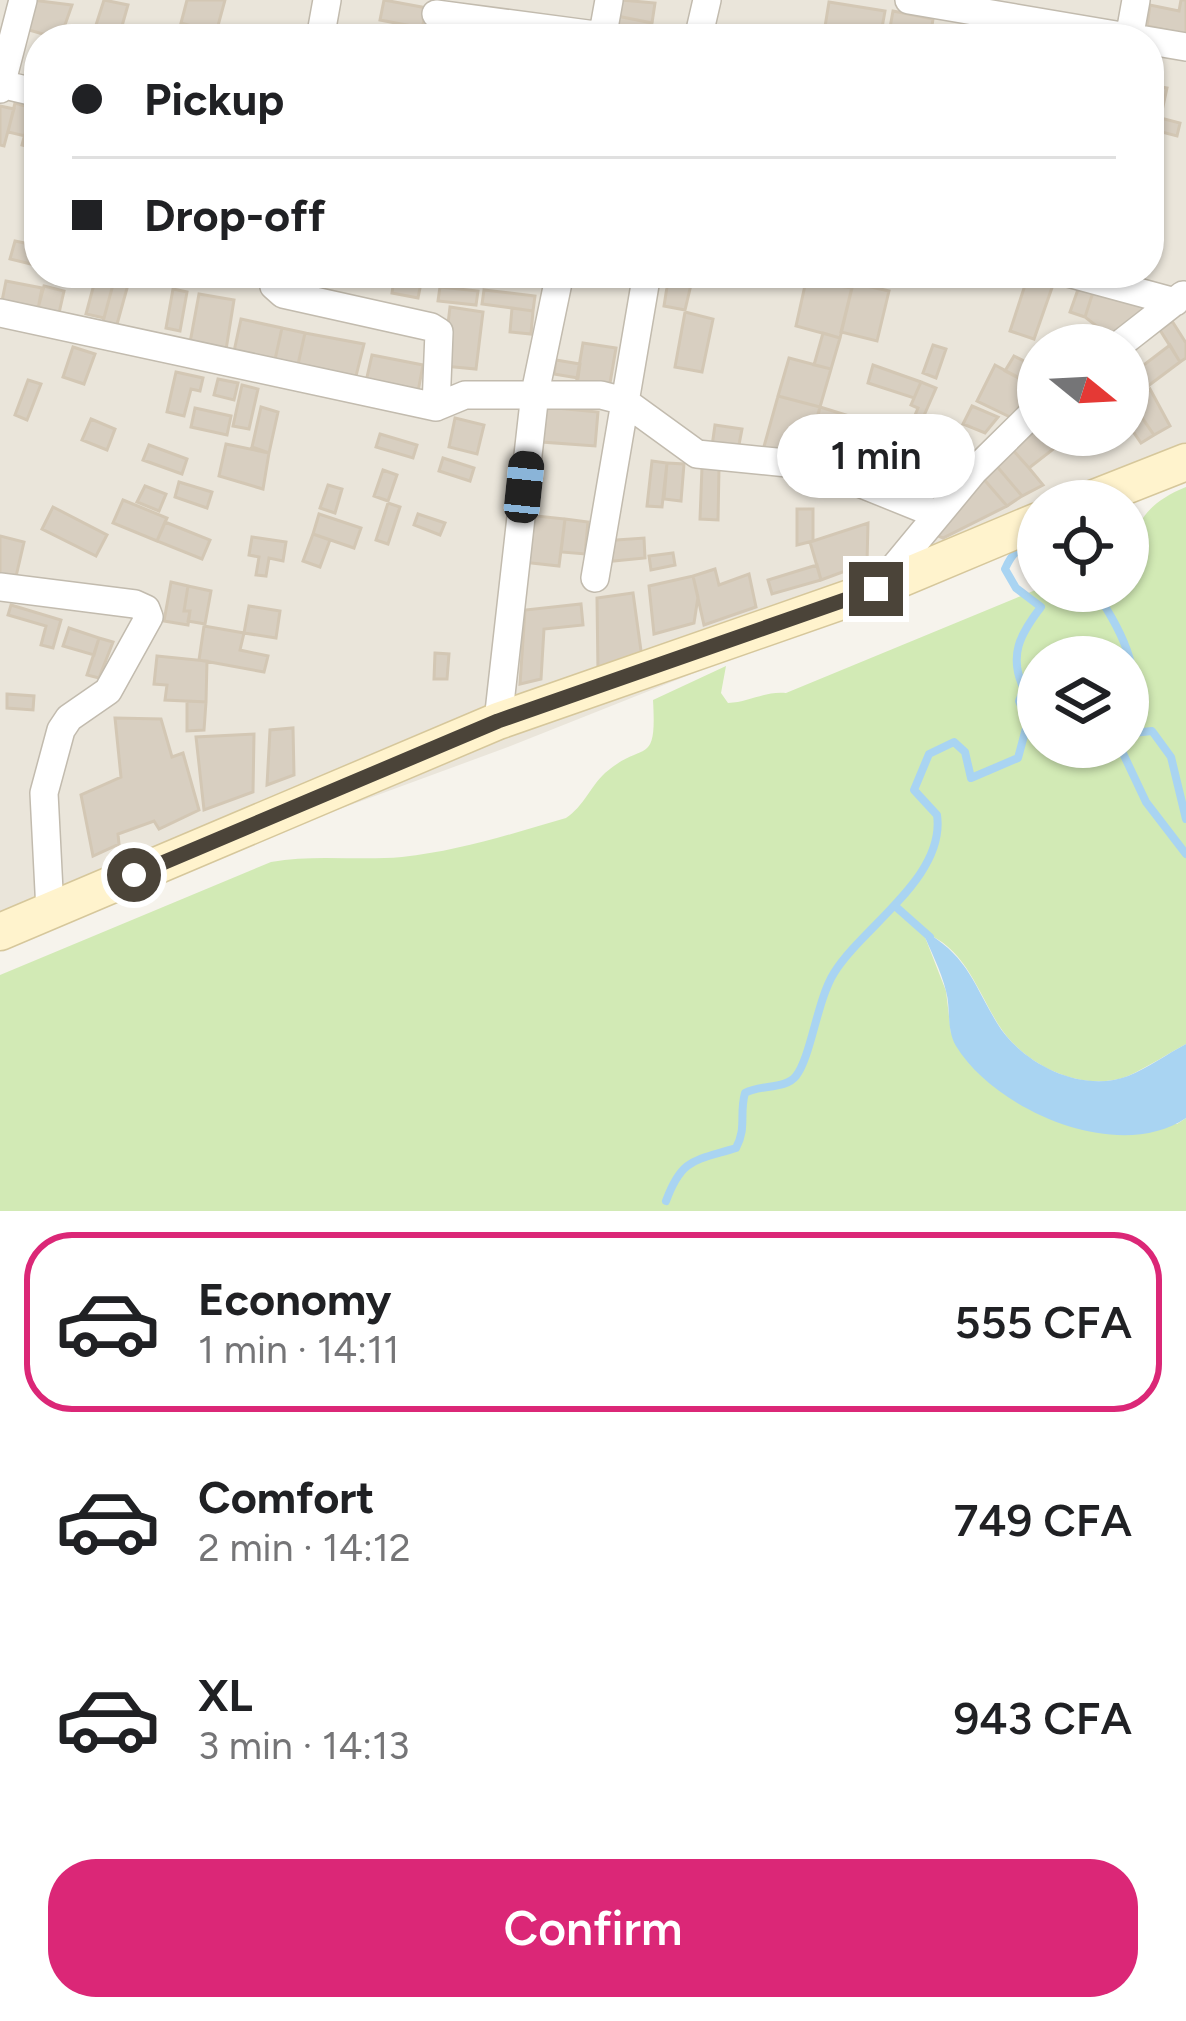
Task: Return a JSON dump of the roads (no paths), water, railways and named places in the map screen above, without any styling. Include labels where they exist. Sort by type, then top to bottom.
[{"type":"street","points":[[0,86],[23,0]]},
{"type":"street","points":[[909,0],[1044,24]]},
{"type":"street","points":[[437,18],[487,24]]},
{"type":"street","points":[[276,288],[283,294],[439,332],[436,407]]},
{"type":"street","points":[[498,721],[535,393],[557,288]]},
{"type":"street","points":[[595,578],[644,288]]},
{"type":"street","points":[[1141,288],[1180,297]]},
{"type":"street","points":[[1146,324],[1180,297]]},
{"type":"street","points":[[0,313],[436,407],[465,394],[568,392],[624,401],[697,454],[817,466],[936,514]]},
{"type":"street","points":[[876,589],[936,514],[1017,430]]},
{"type":"street","points":[[1141,480],[1186,462]]},
{"type":"street","points":[[0,932],[498,721],[876,589],[1017,530]]},
{"type":"street","points":[[0,587],[135,604],[149,617],[108,692],[69,718],[61,730],[44,793],[50,911]]},
{"type":"water","points":[[922,930],[959,959],[1008,1038],[1054,1071],[1072,1078],[1110,1081],[1135,1073],[1186,1044],[1186,1118],[1158,1131],[1094,1132],[1060,1123],[999,1091],[956,1046],[944,983]]},
{"type":"waterway","points":[[1017,551],[1005,569],[1017,589]]},
{"type":"waterway","points":[[666,1201],[678,1176],[691,1163],[736,1148],[745,1093],[796,1076],[834,973],[929,859],[937,815],[914,790],[929,754],[954,742],[965,752],[971,778],[1018,758],[1028,721],[1019,701],[1024,689],[1017,656],[1022,636],[1038,612]]},
{"type":"waterway","points":[[1108,612],[1120,636]]},
{"type":"waterway","points":[[1149,731],[1171,757],[1186,819]]},
{"type":"waterway","points":[[1130,768],[1146,802],[1186,854]]},
{"type":"waterway","points":[[895,906],[930,937]]}]
